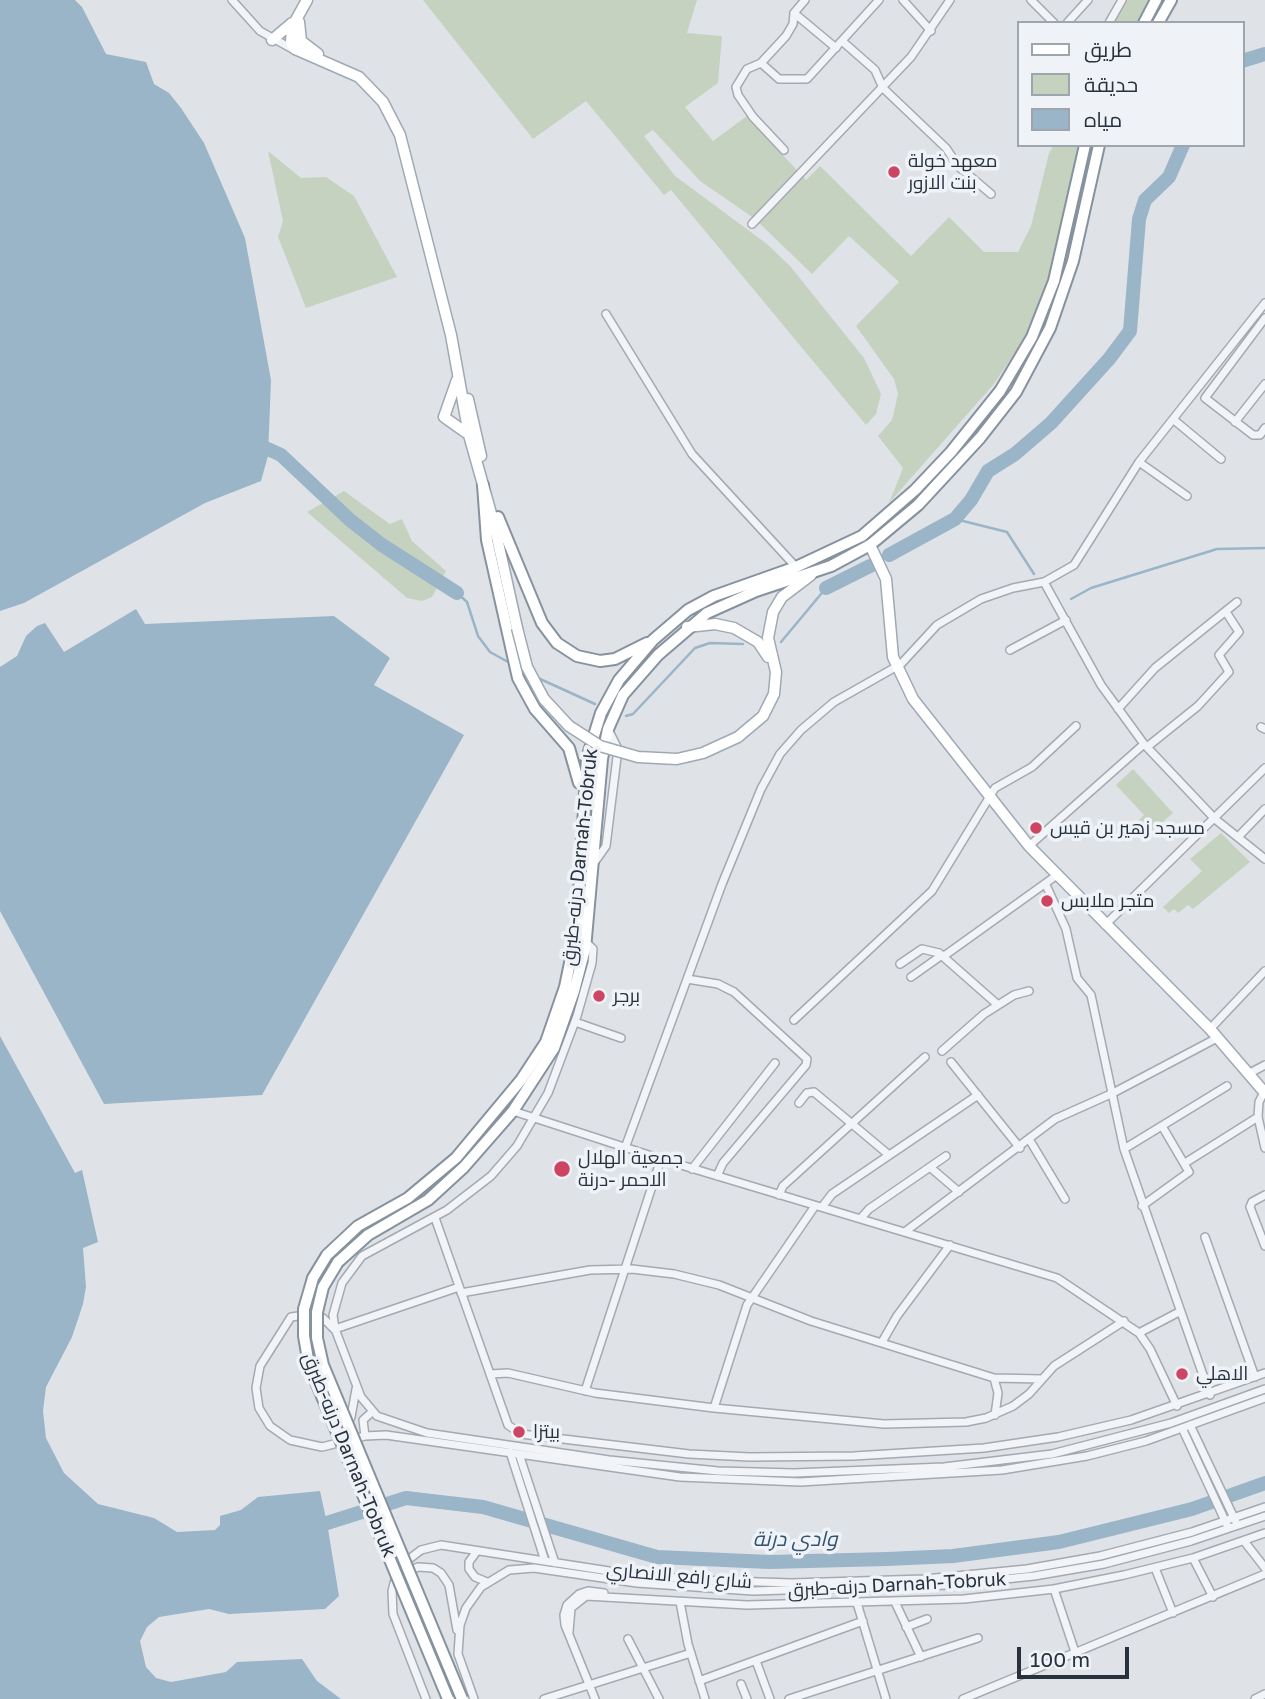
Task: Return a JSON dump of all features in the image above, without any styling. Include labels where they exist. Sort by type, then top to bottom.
[{"type":"highway","points":[[1145,21],[1156,0]]},
{"type":"highway","points":[[1159,21],[1171,0]]},
{"type":"highway","name":"درنه-طبرق Darnah-Tobruk","points":[[448,1699],[309,1365],[304,1335],[304,1310],[313,1278],[327,1255],[358,1226],[408,1198],[447,1167],[473,1139],[540,1054],[560,1008],[574,950],[581,883],[587,758],[601,713],[619,680],[670,624],[714,596],[796,567],[852,542],[887,516],[933,472],[1000,391],[1032,337],[1054,281],[1085,147]]},
{"type":"highway","name":"درنه-طبرق Darnah-Tobruk","points":[[462,1699],[323,1365],[317,1338],[317,1312],[323,1287],[338,1262],[368,1235],[415,1210],[445,1186],[513,1111],[554,1048],[574,991],[586,942],[602,760],[608,729],[623,695],[637,677],[687,628],[739,597],[813,573],[870,545],[941,482],[1000,415],[1030,369],[1047,336],[1066,285],[1099,147]]},
{"type":"highway","points":[[483,485],[487,540],[518,678],[535,709],[573,756],[583,803]]},
{"type":"highway","points":[[498,517],[542,623],[563,648],[585,658],[608,660],[653,640]]},
{"type":"main road","points":[[272,40],[294,19],[307,0]]},
{"type":"main road","points":[[303,52],[298,26],[304,11],[316,0]]},
{"type":"main road","points":[[294,19],[291,42],[303,52],[359,77],[377,95],[393,119],[451,335],[469,435],[519,627],[532,665],[549,696],[573,722],[603,741],[639,752],[676,753],[701,748],[737,735],[763,716],[774,694],[776,672],[768,638],[777,604],[813,573]]},
{"type":"main road","points":[[303,52],[347,64],[365,76],[388,100],[399,121],[456,335],[476,434],[498,517],[519,627]]},
{"type":"main road","points":[[458,377],[451,406],[444,416],[469,435]]},
{"type":"main road","points":[[870,545],[886,579],[895,662],[913,699],[1029,846],[1210,1029],[1265,1093]]},
{"type":"main road","points":[[687,628],[715,624],[734,628],[758,642],[768,657],[772,677],[768,697],[755,717],[737,735]]},
{"type":"street","points":[[246,0],[235,3],[272,40],[303,52]]},
{"type":"street","points":[[784,150],[738,95],[736,86],[741,75],[761,63],[791,29],[794,13],[805,0]]},
{"type":"street","points":[[761,63],[779,79],[807,79],[879,0]]},
{"type":"street","points":[[903,0],[930,31]]},
{"type":"street","points":[[752,224],[883,88],[930,31],[950,0]]},
{"type":"street","points":[[1031,0],[1053,21]]},
{"type":"street","points":[[1069,21],[1088,0]]},
{"type":"street","points":[[1111,21],[1122,0]]},
{"type":"street","points":[[794,13],[836,48]]},
{"type":"street","points":[[842,41],[875,70],[883,88],[946,148],[958,166],[991,194]]},
{"type":"street","points":[[625,1148],[736,848],[780,754],[793,737],[834,702],[911,654],[930,630],[964,608],[1013,588],[1044,582],[1074,565],[1139,462],[1265,303]]},
{"type":"street","points":[[606,314],[692,454],[796,567]]},
{"type":"street","points":[[1265,318],[1205,398],[1253,435],[1260,435],[1265,428]]},
{"type":"street","points":[[1236,422],[1265,384]]},
{"type":"street","points":[[1174,420],[1221,459]]},
{"type":"street","points":[[1139,462],[1187,496]]},
{"type":"street","points":[[1044,582],[1101,685],[1145,745],[1215,819],[1265,859]]},
{"type":"street","points":[[1118,709],[1155,668],[1237,602]]},
{"type":"street","points":[[1029,846],[1145,745],[1198,706],[1228,674],[1229,669],[1219,655],[1239,632],[1226,612]]},
{"type":"street","points":[[1010,650],[1066,620]]},
{"type":"street","points":[[794,1020],[932,891],[998,785],[1036,764],[1076,726]]},
{"type":"street","points":[[1105,925],[1265,768]]},
{"type":"street","points":[[1238,837],[1265,809]]},
{"type":"street","points":[[911,977],[1057,876]]},
{"type":"street","points":[[1046,885],[1066,929],[1077,978],[1091,995],[1124,1149],[1210,1395]]},
{"type":"street","points":[[586,942],[593,949],[592,963],[575,1022],[535,1119],[509,1157],[491,1176],[435,1218],[391,1238],[362,1256],[347,1276],[336,1299],[332,1315],[335,1329],[356,1385],[372,1412],[415,1431],[512,1446],[644,1465],[781,1473],[944,1467],[1060,1452],[1178,1421],[1265,1389]]},
{"type":"street","points":[[900,964],[922,949],[943,956],[998,1005]]},
{"type":"street","points":[[1210,1029],[1265,971]]},
{"type":"street","points":[[687,979],[725,986],[807,1059],[806,1065],[723,1163],[717,1176]]},
{"type":"street","points":[[942,1051],[998,1005],[1029,991]]},
{"type":"street","points":[[575,1022],[621,1038]]},
{"type":"street","points":[[906,1231],[1029,1139],[1076,1108],[1113,1093],[1217,1038]]},
{"type":"street","points":[[779,1195],[783,1186],[925,1057]]},
{"type":"street","points":[[951,1062],[1020,1147]]},
{"type":"street","points":[[692,1169],[775,1063]]},
{"type":"street","points":[[1248,1074],[1265,1065]]},
{"type":"street","points":[[1124,1149],[1227,1086]]},
{"type":"street","points":[[799,1103],[807,1093],[814,1092],[889,1155]]},
{"type":"street","points":[[1265,1093],[1258,1116],[1265,1148]]},
{"type":"street","points":[[714,1408],[750,1298],[818,1207],[832,1194],[978,1095]]},
{"type":"street","points":[[513,1111],[692,1169],[1057,1278],[1139,1333],[1150,1349],[1177,1406]]},
{"type":"street","points":[[1185,1163],[1258,1116]]},
{"type":"street","points":[[1142,1206],[1188,1174],[1185,1163],[1162,1126]]},
{"type":"street","points":[[1029,1139],[1065,1199]]},
{"type":"street","points":[[861,1218],[869,1209],[946,1156]]},
{"type":"street","points":[[585,1391],[661,1159]]},
{"type":"street","points":[[930,1168],[959,1192]]},
{"type":"street","points":[[1265,1195],[1252,1202],[1250,1207],[1265,1246]]},
{"type":"street","points":[[435,1218],[507,1422],[517,1434],[668,1452],[777,1458],[984,1448],[1058,1437],[1177,1406],[1265,1373]]},
{"type":"street","points":[[1205,1237],[1255,1377]]},
{"type":"street","points":[[883,1342],[892,1323],[950,1245]]},
{"type":"street","points":[[335,1329],[460,1290],[576,1272],[625,1269],[687,1277],[994,1378],[1042,1378]]},
{"type":"street","points":[[1139,1333],[1179,1312]]},
{"type":"street","points":[[335,1329],[318,1315],[302,1313],[291,1317],[260,1366],[256,1388],[262,1414],[283,1436],[314,1447],[338,1445],[365,1436],[386,1434],[516,1458],[681,1477],[813,1481],[947,1475],[1016,1468],[1193,1431],[1265,1398]]},
{"type":"street","points":[[490,1374],[508,1373],[585,1391],[714,1408],[903,1424],[966,1422],[995,1415],[1021,1401],[1061,1361],[1124,1321]]},
{"type":"street","points":[[994,1378],[998,1393],[995,1415]]},
{"type":"street","points":[[338,1445],[351,1417],[356,1385]]},
{"type":"street","points":[[365,1436],[363,1420],[372,1412]]},
{"type":"street","points":[[1187,1418],[1234,1518],[1265,1507]]},
{"type":"street","points":[[1178,1421],[1225,1521]]},
{"type":"street","points":[[1058,1437],[1060,1452]]},
{"type":"street","points":[[512,1446],[554,1559]]},
{"type":"street","points":[[516,1458],[544,1558]]},
{"type":"street","name":"درنه-طبرق Darnah-Tobruk","points":[[458,1634],[466,1608],[487,1582],[509,1570],[526,1568],[637,1583],[725,1590],[821,1591],[942,1585],[1034,1576],[1104,1564],[1234,1518],[1265,1516]]},
{"type":"street","name":"شارع رافع الانصاري","points":[[392,1591],[401,1567],[421,1550],[441,1545],[554,1559],[647,1576],[724,1582],[925,1579],[1027,1569],[1100,1556],[1225,1521]]},
{"type":"street","points":[[596,1699],[569,1632],[570,1613],[577,1601],[586,1596],[611,1595],[680,1602],[857,1603],[945,1600],[1054,1589],[1193,1558],[1265,1533]]},
{"type":"street","points":[[1244,1541],[1265,1568]]},
{"type":"street","points":[[477,1550],[469,1562],[469,1569],[475,1577],[487,1582]]},
{"type":"street","points":[[1193,1558],[1213,1597]]},
{"type":"street","points":[[426,1699],[393,1614],[392,1591],[414,1569],[428,1566],[437,1570],[449,1585],[458,1634],[458,1654],[474,1699]]},
{"type":"street","points":[[1154,1568],[1173,1613]]},
{"type":"street","points":[[963,1699],[1265,1574]]},
{"type":"street","points":[[942,1585],[945,1600]]},
{"type":"street","points":[[1054,1589],[1075,1652]]},
{"type":"street","points":[[680,1602],[705,1699]]},
{"type":"street","points":[[895,1602],[921,1657]]},
{"type":"street","points":[[857,1603],[886,1699]]},
{"type":"street","points":[[906,1627],[928,1619]]},
{"type":"street","points":[[699,1681],[863,1621]]},
{"type":"street","points":[[789,1699],[978,1638]]},
{"type":"street","points":[[628,1639],[657,1698]]},
{"type":"street","points":[[544,1699],[691,1653]]},
{"type":"street","points":[[756,1661],[770,1699]]},
{"type":"street","points":[[741,1684],[747,1699]]},
{"type":"street","points":[[1255,1699],[1265,1694]]},
{"type":"green space","points":[[423,0],[697,0],[687,33],[722,36],[718,83],[685,107],[713,141],[747,116],[806,180],[820,166],[911,256],[949,217],[984,252],[1018,252],[1031,226],[1049,153],[1053,147],[1080,147],[1053,272],[1033,326],[993,385],[889,503],[903,468],[878,436],[892,420],[898,394],[894,379],[856,326],[899,282],[849,236],[812,274],[755,219],[700,181],[653,130],[644,136],[675,176],[767,244],[790,266],[864,358],[881,394],[876,414],[866,425],[671,190],[664,195],[586,101],[533,139]]},
{"type":"green space","points":[[1119,0],[1151,0],[1140,21],[1108,21]]},
{"type":"green space","points":[[268,151],[301,178],[326,177],[354,196],[397,277],[306,308],[278,237],[283,221]]},
{"type":"green space","points":[[344,491],[390,524],[402,519],[412,541],[446,571],[432,597],[422,601],[407,598],[307,512]]},
{"type":"green space","points":[[1133,769],[1173,813],[1147,836],[1136,823],[1144,815],[1116,785]]},
{"type":"green space","points":[[1221,833],[1250,862],[1193,909],[1188,905],[1178,913],[1174,909],[1169,913],[1163,907],[1202,871],[1190,859]]},
{"type":"water","points":[[0,0],[75,0],[82,7],[106,54],[146,62],[154,84],[169,93],[181,108],[204,143],[245,238],[271,380],[268,456],[261,481],[205,503],[24,603],[0,611]]},
{"type":"water","points":[[136,609],[145,624],[334,616],[390,658],[374,685],[464,735],[262,1095],[104,1104],[0,911],[0,667],[17,656],[26,636],[37,626],[45,623],[64,652]]},
{"type":"water","points":[[0,1036],[75,1173],[82,1170],[98,1242],[83,1248],[86,1287],[83,1304],[72,1337],[46,1387],[43,1411],[46,1438],[64,1473],[98,1504],[154,1518],[177,1532],[215,1530],[220,1525],[220,1516],[241,1510],[258,1497],[320,1491],[339,1596],[325,1609],[229,1614],[209,1609],[159,1617],[147,1627],[140,1641],[146,1667],[156,1678],[171,1682],[226,1672],[237,1662],[302,1659],[317,1681],[341,1699],[0,1699]]},
{"type":"waterway","points":[[1244,60],[1265,54]]},
{"type":"waterway","points":[[889,555],[955,519],[971,500],[988,471],[1015,454],[1051,423],[1109,359],[1130,331],[1139,219],[1145,200],[1169,177],[1182,147]]},
{"type":"waterway","points":[[268,449],[281,455],[350,520],[382,545],[457,593]]},
{"type":"waterway","points":[[955,519],[1007,532],[1034,574]]},
{"type":"waterway","points":[[1071,599],[1091,588],[1217,549],[1265,548]]},
{"type":"waterway","points":[[826,588],[870,566]]},
{"type":"waterway","points":[[781,642],[826,588]]},
{"type":"waterway","points":[[457,593],[467,602],[478,636],[490,652],[510,663]]},
{"type":"waterway","points":[[626,716],[633,714],[695,648],[710,643],[743,644]]},
{"type":"waterway","points":[[538,678],[595,704]]},
{"type":"waterway","name":"وادي درنة","points":[[327,1523],[406,1498],[483,1507],[657,1557],[770,1562],[887,1559],[953,1556],[1059,1542],[1192,1509],[1265,1483]]},
{"type":"place","name":"معهد خولة بنت الازور","points":[[894,172]]},
{"type":"place","name":"مسجد زهير بن قيس","points":[[1036,828]]},
{"type":"place","name":"متجر ملابس","points":[[1047,901]]},
{"type":"place","name":"برجر","points":[[599,996]]},
{"type":"place","name":"جمعية الهلال الاحمر -درنة","points":[[562,1169]]},
{"type":"place","name":"الاهلي","points":[[1182,1374]]},
{"type":"place","name":"بيتزا","points":[[519,1432]]}]
